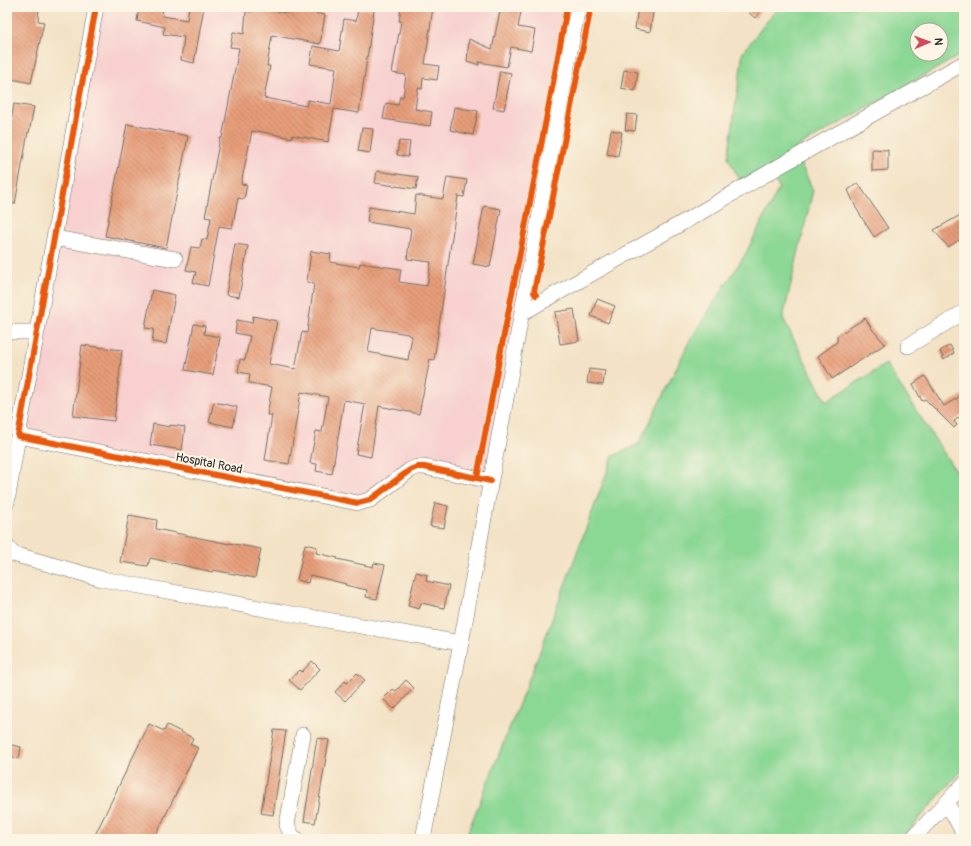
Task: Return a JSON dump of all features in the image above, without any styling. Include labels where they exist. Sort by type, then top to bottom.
[{"type":"street","points":[[7,502],[36,332],[96,7]]},
{"type":"street","points":[[423,839],[461,643],[578,7]]},
{"type":"street","points":[[522,312],[689,219],[792,159],[962,69]]},
{"type":"street","points":[[54,238],[175,259]]},
{"type":"street","points":[[908,346],[964,312]]},
{"type":"street","points":[[7,332],[36,332]]},
{"type":"street","name":"Hospital Road","points":[[18,436],[358,503],[370,500],[410,470],[417,467],[424,467],[491,481]]},
{"type":"street","points":[[7,547],[13,554],[102,579],[461,643]]},
{"type":"street","points":[[297,839],[293,838],[287,825],[303,736]]},
{"type":"street","points":[[912,839],[964,784]]},
{"type":"street","points":[[947,802],[964,834]]},
{"type":"shaded area","points":[[98,7],[578,7],[491,479],[424,466],[369,500],[19,436]]},
{"type":"green space","points":[[778,7],[964,7],[964,53],[949,61],[949,22],[909,22],[909,62],[948,62],[794,149],[813,190],[783,318],[826,402],[886,364],[964,484],[964,769],[942,792],[902,839],[465,839],[541,649],[613,456],[639,444],[690,340],[746,253],[779,188],[770,171],[744,188],[728,158],[743,52]]},
{"type":"building","points":[[10,7],[39,7],[38,21],[44,22],[31,83],[7,78],[7,15],[9,15]]},
{"type":"building","points":[[139,7],[163,7],[162,16],[187,20],[189,7],[204,7],[194,63],[181,60],[184,37],[163,34],[165,27],[137,21]]},
{"type":"building","points":[[401,7],[433,7],[425,64],[439,66],[437,80],[423,78],[422,89],[418,88],[415,109],[432,112],[430,126],[383,119],[386,103],[398,105],[400,96],[403,97],[406,75],[392,73],[401,21],[399,21]]},
{"type":"building","points":[[501,7],[522,7],[518,27],[535,30],[531,51],[511,47],[507,67],[479,62],[479,65],[467,61],[469,39],[492,49]]},
{"type":"building","points":[[638,7],[654,7],[650,32],[635,29]]},
{"type":"building","points":[[752,7],[763,7],[755,18],[748,12]]},
{"type":"building","points":[[252,8],[288,13],[288,8],[325,15],[320,44],[272,35],[267,66],[270,66],[264,98],[306,106],[308,100],[331,104],[336,68],[310,64],[313,46],[339,51],[344,19],[356,21],[358,8],[374,10],[359,113],[334,109],[328,142],[292,135],[292,138],[252,131],[241,184],[247,185],[244,199],[238,198],[232,228],[219,226],[208,286],[193,283],[196,272],[186,270],[191,247],[200,248],[202,239],[207,240],[211,218],[205,217],[239,48],[230,47],[233,32],[244,34],[246,11],[251,12]]},
{"type":"building","points":[[624,70],[638,72],[635,91],[621,88]]},
{"type":"building","points":[[500,71],[511,73],[504,110],[493,108]]},
{"type":"building","points":[[14,104],[34,107],[15,204],[7,203],[7,144]]},
{"type":"building","points":[[454,107],[478,111],[473,135],[450,130]]},
{"type":"building","points":[[627,114],[637,115],[635,131],[625,130]]},
{"type":"building","points":[[127,124],[188,136],[166,248],[105,236]]},
{"type":"building","points":[[362,128],[373,129],[370,153],[358,151]]},
{"type":"building","points":[[611,130],[622,132],[618,156],[607,154]]},
{"type":"building","points":[[399,141],[410,142],[408,157],[397,155]]},
{"type":"building","points":[[872,149],[888,150],[888,170],[872,171]]},
{"type":"building","points":[[377,171],[418,177],[416,189],[375,183]]},
{"type":"building","points":[[447,177],[467,180],[464,197],[458,196],[434,360],[430,359],[419,414],[379,406],[371,457],[356,454],[365,404],[344,400],[332,474],[316,471],[317,464],[310,463],[316,431],[322,432],[328,397],[301,392],[289,464],[265,460],[272,415],[267,415],[272,387],[249,383],[250,374],[238,372],[240,359],[245,360],[250,336],[235,333],[237,320],[252,323],[253,316],[277,321],[269,364],[295,369],[302,332],[307,333],[314,284],[307,282],[311,251],[331,254],[330,262],[359,267],[360,263],[401,269],[399,282],[427,286],[431,262],[407,259],[411,229],[367,222],[369,207],[414,214],[416,195],[443,199]],"holes":[[[372,328],[412,336],[408,360],[368,352]]]},
{"type":"building","points":[[858,183],[888,228],[874,237],[856,208],[848,190]]},
{"type":"building","points":[[484,206],[501,209],[490,267],[473,264]]},
{"type":"building","points":[[964,213],[964,237],[948,247],[934,230]]},
{"type":"building","points":[[235,244],[248,246],[239,297],[226,295]]},
{"type":"building","points":[[152,290],[175,295],[166,344],[152,342],[154,329],[145,328]]},
{"type":"building","points":[[597,299],[615,306],[608,323],[591,316]]},
{"type":"building","points":[[574,309],[579,341],[560,344],[555,312]]},
{"type":"building","points":[[865,318],[885,344],[832,379],[818,356],[837,342],[837,336]]},
{"type":"building","points":[[194,324],[205,326],[204,334],[220,337],[213,375],[185,370]]},
{"type":"building","points":[[82,345],[122,350],[114,421],[73,416]]},
{"type":"building","points":[[950,345],[954,353],[944,360],[940,351]]},
{"type":"building","points":[[589,369],[605,371],[603,385],[587,383]]},
{"type":"building","points":[[925,376],[944,406],[964,394],[964,414],[954,421],[957,425],[954,428],[925,399],[922,401],[913,384]]},
{"type":"building","points":[[214,402],[237,407],[233,427],[209,422]]},
{"type":"building","points":[[153,424],[170,427],[170,425],[185,427],[182,450],[150,445]]},
{"type":"building","points":[[435,503],[448,506],[444,528],[430,526]]},
{"type":"building","points":[[129,515],[157,520],[156,529],[261,549],[255,578],[213,570],[213,572],[150,558],[148,566],[120,562]]},
{"type":"building","points":[[305,544],[317,547],[316,553],[338,558],[337,559],[373,567],[374,563],[385,565],[377,599],[366,597],[367,590],[310,575],[308,583],[297,580]]},
{"type":"building","points":[[416,572],[427,575],[426,581],[449,586],[444,608],[421,603],[419,609],[408,606]]},
{"type":"building","points":[[312,661],[320,669],[300,690],[289,680],[300,670],[302,672]]},
{"type":"building","points":[[357,673],[365,680],[345,701],[335,692],[345,681],[347,683]]},
{"type":"building","points":[[406,680],[414,688],[394,709],[383,699],[393,689],[396,691]]},
{"type":"building","points":[[149,724],[164,731],[167,725],[193,738],[190,744],[198,748],[154,839],[93,839]]},
{"type":"building","points":[[274,730],[286,731],[273,815],[261,813]]},
{"type":"building","points":[[317,738],[329,740],[315,823],[304,821]]},
{"type":"building","points":[[7,744],[21,747],[19,758],[7,756]]},
{"type":"cycle path","points":[[96,7],[18,436],[358,503],[370,500],[410,470],[417,467],[424,467],[491,481]]},
{"type":"cycle path","points":[[477,478],[567,7]]},
{"type":"cycle path","points":[[536,295],[534,292],[591,7]]}]
